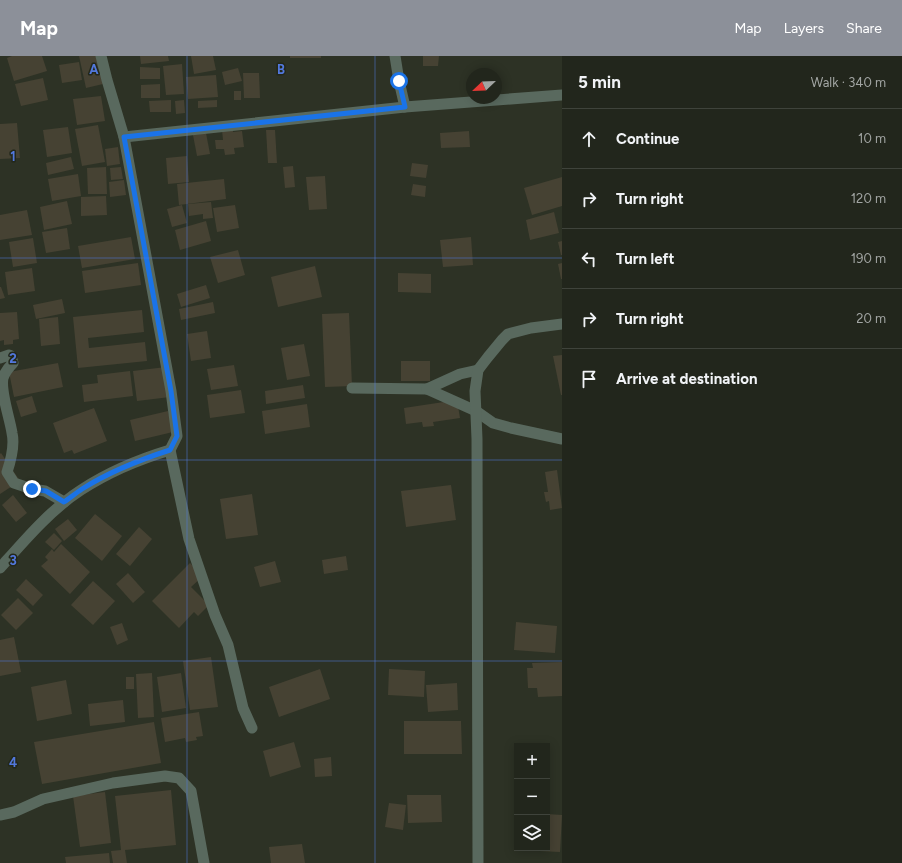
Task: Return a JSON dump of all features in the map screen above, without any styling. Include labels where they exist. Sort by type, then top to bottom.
[{"type":"street","points":[[101,56],[124,137],[171,391],[177,436],[170,450],[190,539],[215,615],[228,646],[243,708],[252,728]]},
{"type":"street","points":[[395,56],[405,107]]},
{"type":"street","points":[[124,137],[405,107],[562,95]]},
{"type":"street","points":[[478,863],[478,463],[475,391],[478,370],[508,334],[531,328],[562,324]]},
{"type":"street","points":[[0,358],[9,355],[11,356],[13,363],[8,368],[3,378],[2,386],[13,434],[12,454],[8,472],[14,483],[32,489],[46,491],[64,502]]},
{"type":"street","points":[[427,389],[460,374],[478,370]]},
{"type":"street","points":[[352,388],[427,389],[476,411],[493,423],[562,439]]},
{"type":"street","points":[[0,568],[53,512],[81,490],[117,470],[170,450]]},
{"type":"street","points":[[0,815],[14,812],[43,799],[113,783],[164,776],[179,778],[191,792],[204,863]]},
{"type":"building","points":[[12,56],[42,56],[47,71],[14,81],[7,58]]},
{"type":"building","points":[[79,56],[96,56],[103,84],[86,88]]},
{"type":"building","points":[[140,56],[168,56],[169,61],[141,64]]},
{"type":"building","points":[[191,56],[213,56],[216,70],[194,74]]},
{"type":"building","points":[[290,56],[321,56],[321,58],[290,58]]},
{"type":"building","points":[[423,56],[439,56],[438,66],[423,66]]},
{"type":"building","points":[[79,62],[82,80],[62,83],[59,65]]},
{"type":"building","points":[[182,64],[184,94],[166,95],[163,66]]},
{"type":"building","points":[[140,67],[160,68],[160,79],[140,79]]},
{"type":"building","points":[[238,68],[242,81],[225,85],[222,72]]},
{"type":"building","points":[[243,73],[259,73],[260,98],[244,98]]},
{"type":"building","points":[[216,75],[218,97],[188,99],[186,77]]},
{"type":"building","points":[[43,78],[48,100],[21,106],[15,84]]},
{"type":"building","points":[[160,84],[160,98],[141,98],[141,85]]},
{"type":"building","points":[[234,91],[241,91],[241,100],[234,100]]},
{"type":"building","points":[[101,96],[105,121],[77,125],[73,99]]},
{"type":"building","points":[[171,100],[171,112],[150,112],[149,101]]},
{"type":"building","points":[[184,100],[185,113],[176,114],[175,101]]},
{"type":"building","points":[[217,100],[217,107],[198,108],[198,101]]},
{"type":"building","points":[[17,123],[20,158],[0,159],[0,124]]},
{"type":"building","points":[[98,125],[105,162],[82,166],[75,129]]},
{"type":"building","points":[[68,127],[72,153],[47,157],[43,130]]},
{"type":"building","points":[[233,129],[233,132],[242,131],[244,147],[234,148],[235,154],[225,155],[224,149],[216,149],[215,140],[223,140],[222,130]]},
{"type":"building","points":[[266,130],[275,130],[277,163],[268,163]]},
{"type":"building","points":[[469,131],[470,147],[441,148],[440,133]]},
{"type":"building","points":[[206,133],[210,154],[197,156],[193,135]]},
{"type":"building","points":[[118,147],[120,164],[107,166],[105,149]]},
{"type":"building","points":[[187,156],[189,182],[168,184],[166,158]]},
{"type":"building","points":[[71,157],[74,169],[48,175],[46,163]]},
{"type":"building","points":[[412,163],[428,165],[426,178],[410,176]]},
{"type":"building","points":[[293,166],[295,187],[285,188],[283,167]]},
{"type":"building","points":[[106,167],[107,194],[88,194],[87,168]]},
{"type":"building","points":[[121,167],[123,179],[111,180],[110,168]]},
{"type":"building","points":[[78,174],[81,196],[52,201],[48,179]]},
{"type":"building","points":[[325,176],[327,209],[309,210],[306,177]]},
{"type":"building","points":[[562,177],[562,206],[532,215],[524,188]]},
{"type":"building","points":[[224,179],[226,199],[179,205],[177,184]]},
{"type":"building","points":[[124,180],[126,195],[110,197],[109,182]]},
{"type":"building","points":[[413,184],[426,186],[425,197],[411,195]]},
{"type":"building","points":[[106,196],[107,215],[81,216],[81,197]]},
{"type":"building","points":[[67,201],[72,224],[44,230],[40,207]]},
{"type":"building","points":[[211,202],[213,218],[203,219],[203,214],[189,216],[188,204]]},
{"type":"building","points":[[182,205],[187,223],[172,227],[167,209]]},
{"type":"building","points":[[235,205],[239,228],[217,232],[213,208]]},
{"type":"building","points":[[27,210],[32,235],[0,240],[0,215]]},
{"type":"building","points":[[554,212],[559,233],[530,240],[526,220]]},
{"type":"building","points":[[206,221],[211,241],[180,250],[175,230]]},
{"type":"building","points":[[67,228],[70,249],[46,253],[42,232]]},
{"type":"building","points":[[131,237],[135,259],[82,268],[78,246]]},
{"type":"building","points":[[471,237],[473,265],[443,267],[440,240]]},
{"type":"building","points":[[33,238],[37,263],[13,267],[9,242]]},
{"type":"building","points":[[562,241],[562,255],[561,255],[558,242]]},
{"type":"building","points":[[238,250],[245,275],[218,283],[210,257]]},
{"type":"building","points":[[138,263],[141,285],[85,293],[82,271]]},
{"type":"building","points":[[562,263],[562,279],[561,279],[558,264]]},
{"type":"building","points":[[315,266],[322,297],[278,307],[271,277]]},
{"type":"building","points":[[32,268],[35,291],[8,295],[5,272]]},
{"type":"building","points":[[398,273],[431,274],[431,293],[398,292]]},
{"type":"building","points":[[206,285],[210,298],[181,307],[177,294]]},
{"type":"building","points":[[1,287],[5,298],[0,299]]},
{"type":"building","points":[[62,299],[65,313],[36,319],[33,305]]},
{"type":"building","points":[[213,302],[215,313],[181,320],[179,309]]},
{"type":"building","points":[[142,310],[144,332],[88,338],[89,348],[145,342],[147,361],[78,368],[73,317]]},
{"type":"building","points":[[17,312],[19,339],[13,340],[13,344],[4,345],[4,340],[0,341],[0,313]]},
{"type":"building","points":[[349,313],[352,386],[325,387],[322,314]]},
{"type":"building","points":[[58,317],[60,344],[41,346],[39,319]]},
{"type":"building","points":[[207,331],[211,358],[191,361],[187,334]]},
{"type":"building","points":[[304,344],[310,376],[287,380],[281,348]]},
{"type":"building","points":[[562,355],[562,395],[561,395],[553,356]]},
{"type":"building","points":[[401,361],[430,361],[430,381],[401,381]]},
{"type":"building","points":[[58,363],[63,387],[14,397],[9,372]]},
{"type":"building","points":[[234,365],[238,386],[211,390],[207,369]]},
{"type":"building","points":[[166,367],[170,397],[137,401],[133,371]]},
{"type":"building","points":[[130,371],[133,396],[84,402],[82,385],[98,383],[97,375]]},
{"type":"building","points":[[303,385],[305,398],[266,404],[265,391]]},
{"type":"building","points":[[241,390],[245,413],[210,418],[207,395]]},
{"type":"building","points":[[32,396],[37,412],[21,417],[16,401]]},
{"type":"building","points":[[457,400],[460,418],[433,422],[434,426],[423,427],[422,422],[406,424],[404,408]]},
{"type":"building","points":[[307,404],[310,427],[265,434],[262,411]]},
{"type":"building","points":[[94,408],[107,441],[74,454],[72,450],[64,453],[53,423]]},
{"type":"building","points":[[168,411],[173,432],[135,441],[130,420]]},
{"type":"building","points":[[1,453],[20,481],[0,494],[0,454]]},
{"type":"building","points":[[557,470],[562,508],[550,510],[549,501],[546,502],[544,492],[548,492],[545,472]]},
{"type":"building","points":[[451,485],[456,520],[406,527],[401,491]]},
{"type":"building","points":[[252,494],[258,535],[226,539],[220,499]]},
{"type":"building","points":[[13,495],[27,513],[16,522],[2,505]]},
{"type":"building","points":[[95,514],[122,536],[102,561],[75,538]]},
{"type":"building","points":[[68,519],[77,530],[64,541],[55,529]]},
{"type":"building","points":[[139,527],[152,539],[130,566],[116,554]]},
{"type":"building","points":[[54,533],[62,541],[54,550],[45,542]]},
{"type":"building","points":[[61,544],[90,572],[70,594],[41,566],[48,560],[45,557],[52,549],[54,552]]},
{"type":"building","points":[[346,556],[348,570],[324,574],[322,560]]},
{"type":"building","points":[[275,561],[281,582],[260,587],[254,567]]},
{"type":"building","points":[[190,563],[203,576],[191,587],[209,605],[198,616],[194,612],[179,628],[152,601]]},
{"type":"building","points":[[128,573],[145,592],[133,603],[116,584]]},
{"type":"building","points":[[26,579],[43,595],[33,606],[16,590]]},
{"type":"building","points":[[93,581],[115,601],[93,625],[71,605]]},
{"type":"building","points":[[18,598],[33,613],[16,630],[1,615]]},
{"type":"building","points":[[516,622],[557,626],[555,653],[514,650]]},
{"type":"building","points":[[122,623],[128,640],[117,645],[110,627]]},
{"type":"building","points":[[14,637],[21,672],[0,676],[0,640]]},
{"type":"building","points":[[211,657],[218,707],[190,710],[183,661]]},
{"type":"building","points":[[562,662],[562,696],[538,697],[537,688],[528,688],[527,668],[533,668],[532,663]]},
{"type":"building","points":[[320,669],[330,699],[279,717],[269,687]]},
{"type":"building","points":[[389,669],[425,671],[424,697],[388,695]]},
{"type":"building","points":[[152,673],[154,717],[138,718],[136,674]]},
{"type":"building","points":[[181,673],[186,708],[162,712],[157,677]]},
{"type":"building","points":[[126,677],[134,677],[134,689],[126,689]]},
{"type":"building","points":[[66,680],[72,714],[37,721],[31,687]]},
{"type":"building","points":[[457,683],[458,710],[428,712],[426,685]]},
{"type":"building","points":[[123,700],[125,722],[90,726],[88,704]]},
{"type":"building","points":[[199,712],[203,736],[196,737],[197,740],[186,742],[185,738],[165,742],[161,718]]},
{"type":"building","points":[[404,721],[461,721],[462,754],[404,754]]},
{"type":"building","points":[[154,722],[161,763],[42,784],[34,742]]},
{"type":"building","points":[[294,742],[301,767],[270,777],[263,751]]},
{"type":"building","points":[[331,757],[332,776],[315,777],[314,759]]},
{"type":"building","points":[[171,790],[176,845],[125,850],[127,863],[113,863],[111,851],[121,850],[115,796]]},
{"type":"building","points":[[105,792],[111,843],[80,847],[73,796]]},
{"type":"building","points":[[407,795],[441,795],[442,822],[408,823]]},
{"type":"building","points":[[389,803],[406,805],[403,830],[385,827]]},
{"type":"building","points":[[550,814],[562,815],[560,852],[540,851],[550,851]]},
{"type":"building","points":[[302,844],[305,863],[271,863],[269,847]]},
{"type":"building","points":[[109,853],[110,863],[66,863],[65,857]]},
{"type":"route","points":[[32,489],[46,491],[64,502],[81,490],[117,470],[170,450],[177,436],[171,391],[124,137],[405,107],[399,81]]}]
